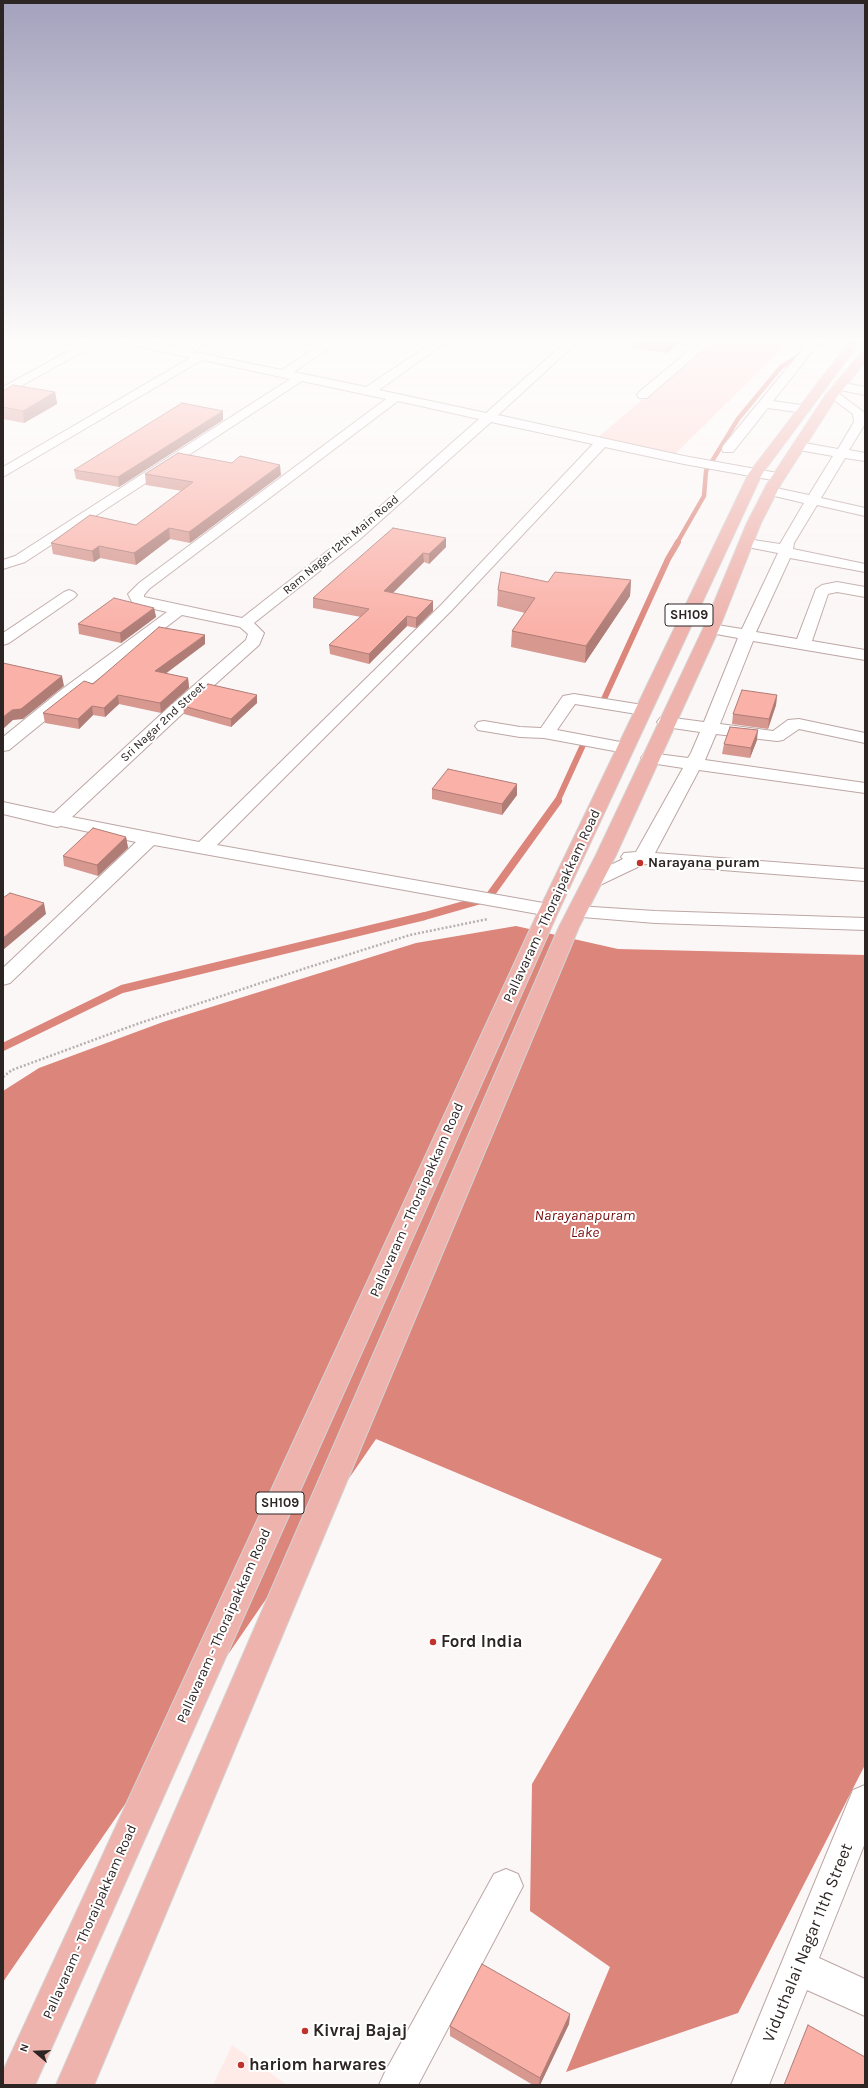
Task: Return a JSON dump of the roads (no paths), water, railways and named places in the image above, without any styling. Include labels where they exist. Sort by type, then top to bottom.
[{"type":"main road","name":"Pallavaram - Thoraipakkam Road","points":[[16,2085],[549,910],[756,473],[784,435]]},
{"type":"main road","name":"Pallavaram - Thoraipakkam Road","points":[[75,2085],[577,912],[606,855],[666,722],[713,623],[754,523],[775,484],[806,435]]},
{"type":"street","points":[[3,472],[66,435]]},
{"type":"street","points":[[3,565],[20,559],[210,435]]},
{"type":"street","points":[[245,623],[142,602],[137,599],[136,594],[144,586],[345,435]]},
{"type":"street","name":"Ram Nagar 12th Main Road","points":[[245,623],[354,537],[469,435]]},
{"type":"street","points":[[571,435],[684,460],[756,473],[775,484],[813,499],[865,512]]},
{"type":"street","points":[[728,449],[739,435]]},
{"type":"street","points":[[593,881],[643,858],[692,764],[700,753],[750,628],[786,551],[787,543],[851,435]]},
{"type":"street","points":[[204,848],[448,607],[602,442]]},
{"type":"street","points":[[799,446],[865,457]]},
{"type":"street","points":[[747,543],[786,551],[794,555],[865,568]]},
{"type":"street","points":[[805,637],[821,592],[827,588],[837,587],[865,592]]},
{"type":"street","points":[[3,640],[69,595]]},
{"type":"street","points":[[3,746],[67,694],[179,610]]},
{"type":"street","name":"Sri Nagar 2nd Street","points":[[57,821],[175,711],[253,642],[256,633],[245,623]]},
{"type":"street","points":[[713,623],[805,637],[865,655]]},
{"type":"street","points":[[544,733],[549,730],[569,700],[574,699],[644,710]]},
{"type":"street","points":[[666,722],[759,735],[777,736],[794,724],[799,724],[865,738]]},
{"type":"street","points":[[484,726],[520,732],[544,733],[625,748]]},
{"type":"street","points":[[650,758],[865,788]]},
{"type":"street","points":[[3,808],[57,821],[150,839],[454,893],[494,910],[549,910]]},
{"type":"street","points":[[3,979],[150,839]]},
{"type":"street","points":[[606,855],[865,875]]},
{"type":"street","points":[[577,912],[654,917],[865,924]]},
{"type":"street","name":"Viduthalai Nagar 11th Street","points":[[750,2085],[865,1801]]},
{"type":"street","points":[[398,2085],[506,1886]]},
{"type":"street","points":[[798,1967],[865,1998]]},
{"type":"water","name":"Narayanapuram Lake","points":[[516,926],[618,949],[865,955],[865,1765],[738,2013],[566,2072],[610,1967],[530,1911],[532,1784],[662,1559],[376,1439],[3,1982],[3,1091],[39,1068],[163,1022],[416,943]]},
{"type":"waterway","points":[[677,543],[704,496],[706,471],[728,435]]},
{"type":"waterway","points":[[604,699],[668,559],[678,542]]},
{"type":"waterway","points":[[557,802],[583,745]]},
{"type":"waterway","points":[[3,1047],[122,989],[425,916],[488,898],[558,801]]},
{"type":"place","name":"Narayana puram","points":[[640,863]]},
{"type":"place","name":"Ford India","points":[[433,1642]]},
{"type":"place","name":"Kivraj Bajaj","points":[[305,2031]]},
{"type":"place","name":"hariom harwares","points":[[241,2065]]}]
